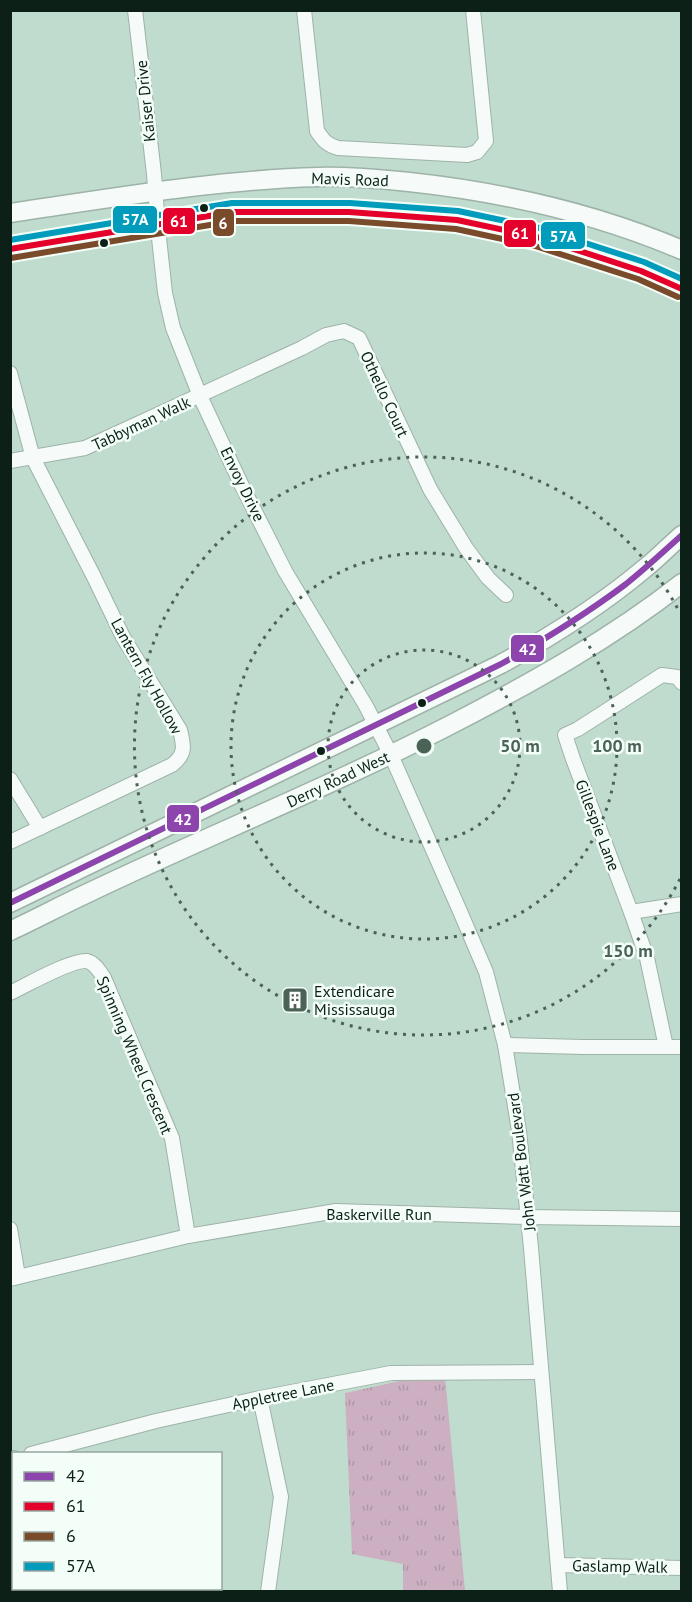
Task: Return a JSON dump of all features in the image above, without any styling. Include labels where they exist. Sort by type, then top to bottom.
[{"type":"main road","name":"Mavis Road","points":[[10,213],[223,183],[319,177],[369,178],[495,194],[546,205],[606,222],[681,250]]},
{"type":"main road","name":"Mavis Road","points":[[10,249],[233,212],[349,212],[457,220],[537,237],[641,271],[681,289]]},
{"type":"main road","name":"Derry Road West","points":[[10,903],[501,664],[549,637],[600,603],[645,569],[681,535]]},
{"type":"main road","name":"Derry Road West","points":[[10,931],[91,891],[391,755],[518,690],[632,620],[681,583]]},
{"type":"street","name":"Kaiser Drive","points":[[135,10],[154,192]]},
{"type":"street","points":[[304,10],[317,130],[328,145],[338,148],[467,155],[477,152],[486,141],[473,10]]},
{"type":"street","name":"Envoy Drive","points":[[154,192],[165,293],[173,328],[200,396],[285,571],[376,725],[391,755]]},
{"type":"street","name":"Othello Court","points":[[200,396],[327,335],[344,331],[359,338],[430,489],[466,548],[488,578],[506,595]]},
{"type":"street","points":[[10,373],[33,458]]},
{"type":"street","name":"Tabbyman Walk","points":[[10,461],[85,448],[200,396]]},
{"type":"street","name":"Lantern Fly Hollow","points":[[10,842],[172,765],[180,759],[184,744],[180,730],[123,637],[33,458]]},
{"type":"street","name":"Gillespie Lane","points":[[666,1047],[647,958],[565,735],[662,675],[677,677],[681,683]]},
{"type":"street","name":"John Watt Boulevard","points":[[391,755],[486,972],[505,1044],[519,1131],[560,1592]]},
{"type":"street","points":[[10,779],[40,828]]},
{"type":"street","points":[[631,912],[681,904]]},
{"type":"street","name":"Spinning Wheel Crescent","points":[[10,993],[74,963],[88,961],[96,967],[104,978],[172,1138],[188,1236]]},
{"type":"street","points":[[505,1044],[681,1047]]},
{"type":"street","name":"Baskerville Run","points":[[14,1278],[188,1236],[336,1211],[681,1219]]},
{"type":"street","points":[[10,1229],[14,1278]]},
{"type":"street","name":"Appletree Lane","points":[[39,1452],[156,1421],[391,1373],[541,1372]]},
{"type":"street","points":[[260,1398],[281,1497],[268,1592]]},
{"type":"street","name":"Gaslamp Walk","points":[[558,1564],[681,1568]]},
{"type":"green space","points":[[445,1376],[465,1591],[403,1591],[403,1564],[352,1554],[345,1393],[404,1380]]},
{"type":"transit line","name":"57A","points":[[10,240],[232,203],[350,203],[458,211],[539,228],[644,262],[682,279]]},
{"type":"transit line","name":"61","points":[[10,249],[233,212],[349,212],[457,220],[537,237],[641,271],[682,289]]},
{"type":"transit line","name":"6","points":[[11,258],[234,221],[349,221],[456,229],[535,246],[638,279],[678,297]]},
{"type":"transit line","name":"42","points":[[10,903],[501,664],[565,626],[611,595],[682,535]]},
{"type":"place","name":"Extendicare Mississauga","points":[[295,1000]]}]
